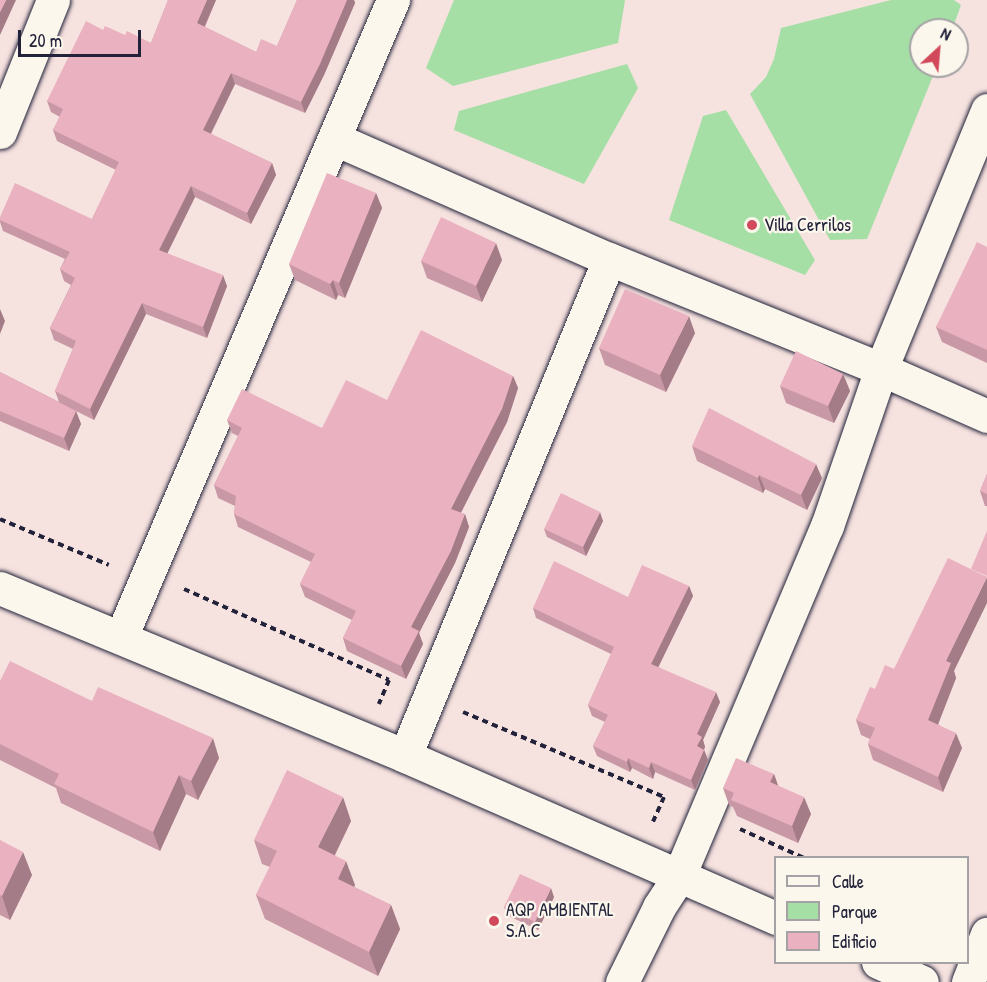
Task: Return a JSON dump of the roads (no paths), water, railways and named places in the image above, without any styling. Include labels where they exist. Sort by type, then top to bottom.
[{"type":"street","points":[[0,132],[53,0]]},
{"type":"street","points":[[121,637],[393,0]]},
{"type":"street","points":[[622,982],[659,907],[679,876],[827,526],[881,369],[987,110]]},
{"type":"street","points":[[335,140],[609,259],[881,369],[987,416]]},
{"type":"street","points":[[405,756],[609,259]]},
{"type":"street","points":[[0,588],[405,756],[774,917]]},
{"type":"street","points":[[968,982],[987,934]]},
{"type":"street","points":[[880,964],[922,982]]},
{"type":"place","name":"Villa Cerrilos","points":[[752,225]]},
{"type":"place","name":"AQP AMBIENTAL S.A.C","points":[[494,921]]}]
